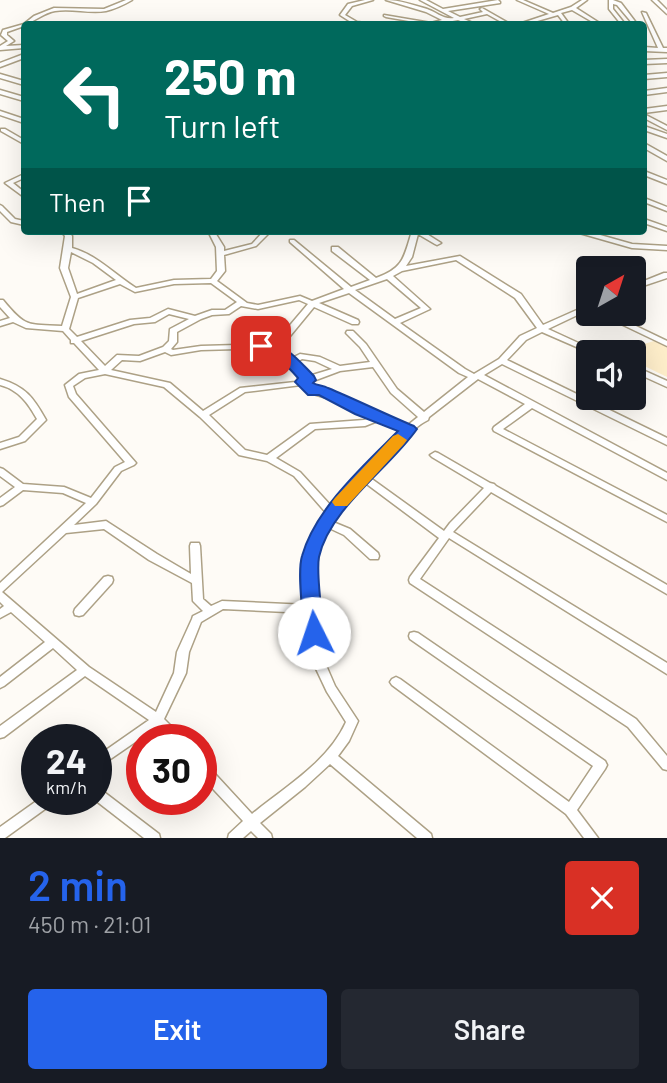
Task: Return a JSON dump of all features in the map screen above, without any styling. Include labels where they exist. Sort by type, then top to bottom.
[{"type":"street","points":[[29,21],[37,14],[56,8],[106,10],[130,0]]},
{"type":"street","points":[[352,21],[342,15],[351,5],[370,0]]},
{"type":"street","points":[[388,0],[428,11],[446,20]]},
{"type":"street","points":[[422,0],[464,21]]},
{"type":"street","points":[[443,10],[498,2],[494,0]]},
{"type":"street","points":[[519,0],[555,13],[564,21]]},
{"type":"street","points":[[563,0],[595,21]]},
{"type":"street","points":[[532,21],[574,7],[585,0]]},
{"type":"street","points":[[655,1],[666,0]]},
{"type":"street","points":[[621,21],[611,9],[611,1],[617,3],[632,21]]},
{"type":"street","points":[[655,1],[665,10]]},
{"type":"street","points":[[474,5],[503,21]]},
{"type":"street","points":[[442,21],[488,12]]},
{"type":"street","points":[[645,13],[664,50]]},
{"type":"street","points":[[386,16],[414,21]]},
{"type":"street","points":[[0,49],[11,41],[4,34],[5,31],[21,26]]},
{"type":"street","points":[[0,49],[21,47]]},
{"type":"street","points":[[0,65],[21,58]]},
{"type":"street","points":[[647,62],[667,61]]},
{"type":"street","points":[[647,77],[667,75]]},
{"type":"street","points":[[0,76],[21,82]]},
{"type":"street","points":[[0,86],[10,80]]},
{"type":"street","points":[[647,93],[667,90]]},
{"type":"street","points":[[0,92],[21,98]]},
{"type":"street","points":[[647,113],[667,108]]},
{"type":"street","points":[[0,113],[21,120]]},
{"type":"street","points":[[647,116],[667,128]]},
{"type":"street","points":[[647,129],[667,136]]},
{"type":"street","points":[[4,132],[21,140]]},
{"type":"street","points":[[647,147],[667,159]]},
{"type":"street","points":[[647,174],[667,182]]},
{"type":"street","points":[[21,177],[8,183],[21,193]]},
{"type":"street","points":[[647,201],[667,209]]},
{"type":"street","points":[[0,207],[13,221],[21,222]]},
{"type":"street","points":[[647,222],[667,229]]},
{"type":"street","points":[[65,329],[75,297],[64,268],[68,235]]},
{"type":"street","points":[[213,235],[220,247],[221,271],[213,281]]},
{"type":"street","points":[[220,254],[254,245],[264,235]]},
{"type":"street","points":[[400,269],[408,257],[415,235]]},
{"type":"street","points":[[423,235],[437,243]]},
{"type":"street","points":[[592,235],[632,246],[667,247]]},
{"type":"street","points":[[292,241],[351,290],[477,376],[667,477]]},
{"type":"street","points":[[335,248],[376,281]]},
{"type":"street","points":[[68,249],[81,252],[103,265],[135,290],[174,282],[213,281],[241,303],[258,307],[300,298],[355,322]]},
{"type":"street","points":[[166,349],[171,353],[201,348],[272,346],[283,339],[313,303],[376,281],[400,269],[457,258],[518,296],[542,328],[576,344]]},
{"type":"street","points":[[646,283],[667,275]]},
{"type":"street","points":[[388,276],[426,309],[395,322]]},
{"type":"street","points":[[75,297],[121,281]]},
{"type":"street","points":[[0,302],[15,319],[26,326],[65,329],[105,372]]},
{"type":"street","points":[[105,372],[120,357],[140,359],[166,349],[173,342],[173,331],[196,318],[218,310],[226,312],[241,303]]},
{"type":"street","points":[[74,341],[133,322],[152,320],[168,311],[196,318]]},
{"type":"street","points":[[234,838],[251,821],[331,757],[349,731],[352,721],[331,689],[316,656],[312,609],[310,558],[332,513],[362,477],[409,429],[477,376],[502,361],[523,338],[576,312]]},
{"type":"street","points":[[0,324],[15,319]]},
{"type":"street","points":[[628,326],[667,345]]},
{"type":"street","points":[[350,333],[366,345],[374,364],[383,372],[394,391],[425,418]]},
{"type":"street","points":[[272,346],[292,362],[313,391],[321,390],[378,418],[409,429]]},
{"type":"street","points":[[292,362],[300,356],[339,369]]},
{"type":"street","points":[[502,361],[667,442]]},
{"type":"street","points":[[203,415],[243,390],[270,389],[339,369],[374,364]]},
{"type":"street","points":[[0,589],[93,502],[118,470],[131,463],[72,394],[69,385],[82,376],[105,372],[167,385],[242,453],[269,458],[297,474],[332,513]]},
{"type":"street","points":[[646,374],[667,384]]},
{"type":"street","points":[[0,382],[17,386],[31,401],[42,420],[22,439],[0,446]]},
{"type":"street","points":[[530,405],[497,429],[667,519]]},
{"type":"street","points":[[269,458],[313,426],[365,423],[378,418]]},
{"type":"street","points":[[435,455],[667,590]]},
{"type":"street","points":[[0,471],[21,487],[64,490],[93,502]]},
{"type":"street","points":[[362,477],[447,535],[667,669]]},
{"type":"street","points":[[491,486],[463,512],[414,580],[632,723],[667,765]]},
{"type":"street","points":[[0,503],[21,487]]},
{"type":"street","points":[[327,523],[347,532],[373,556]]},
{"type":"street","points":[[62,530],[106,525],[153,557],[198,582]]},
{"type":"street","points":[[195,546],[198,601],[210,611]]},
{"type":"street","points":[[79,612],[108,580]]},
{"type":"street","points":[[0,596],[5,610],[162,724]]},
{"type":"street","points":[[112,753],[158,720],[180,673],[183,652],[197,619],[222,605],[312,609]]},
{"type":"street","points":[[414,636],[601,765],[570,810]]},
{"type":"street","points":[[0,683],[52,643]]},
{"type":"street","points":[[0,733],[85,670]]},
{"type":"street","points":[[396,682],[570,810],[592,838]]},
{"type":"street","points":[[331,757],[426,838]]},
{"type":"street","points":[[217,784],[266,838]]},
{"type":"street","points":[[112,805],[154,838]]},
{"type":"street","points":[[0,834],[27,815]]},
{"type":"shaded area","points":[[654,341],[667,346],[667,377],[646,367],[646,343]]},
{"type":"slow traffic","points":[[341,502],[398,440]]},
{"type":"route","points":[[261,346],[272,346],[292,362],[308,380],[302,382],[313,391],[321,390],[361,411],[409,429],[362,477],[332,513],[321,532],[310,558],[314,633]]}]
